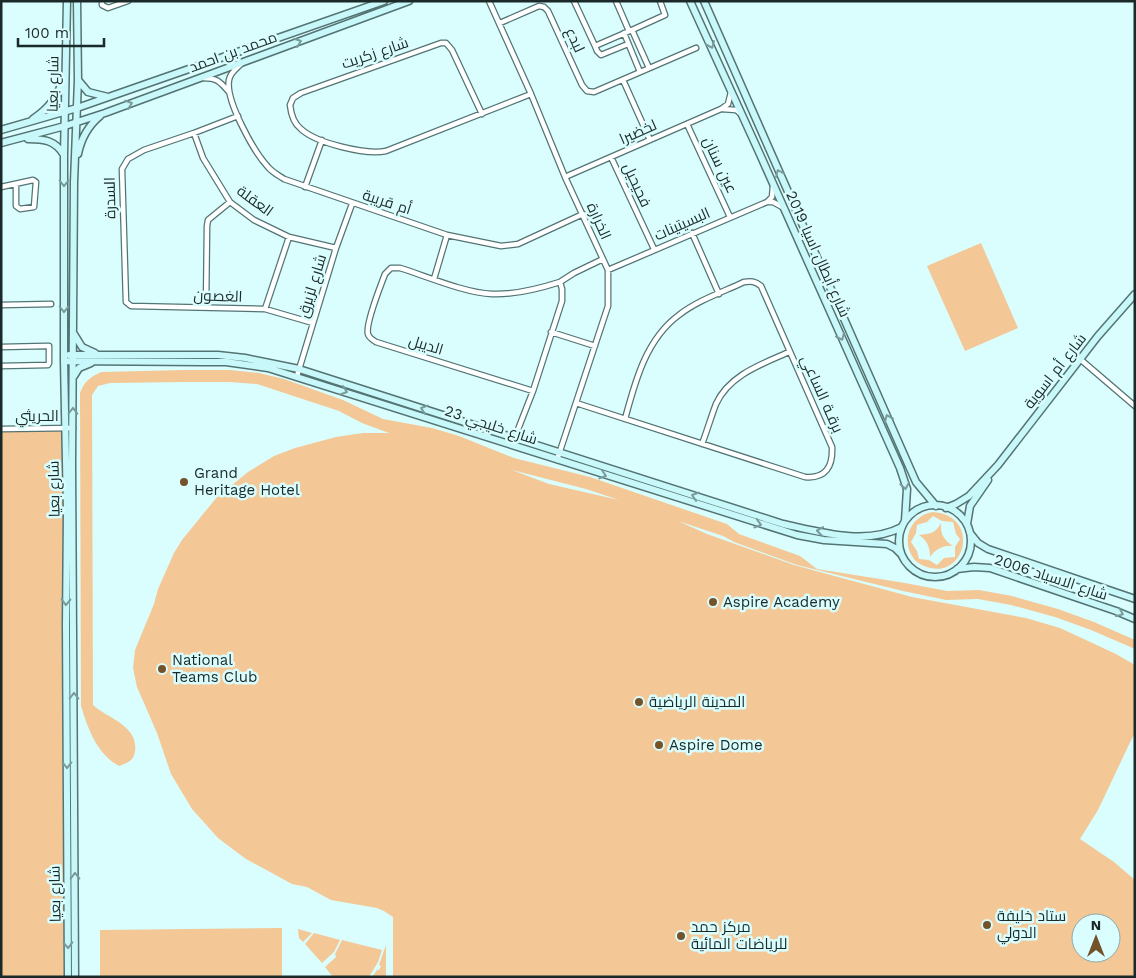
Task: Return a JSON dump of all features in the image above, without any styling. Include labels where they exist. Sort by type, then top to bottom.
[{"type":"main road","name":"شارع بعيا","points":[[67,1],[64,126],[64,358],[69,428],[70,511],[71,905],[68,977]]},
{"type":"main road","name":"شارع بعيا","points":[[69,428],[73,377],[75,168],[78,80],[77,1]]},
{"type":"main road","name":"محمد بن احمد","points":[[1,130],[77,108],[384,1]]},
{"type":"main road","name":"محمد بن احمد","points":[[1,143],[64,126],[105,112],[409,1]]},
{"type":"main road","name":"شارع أبطال اسيا 2019","points":[[690,1],[904,478],[907,489],[904,524]]},
{"type":"main road","name":"شارع أبطال اسيا 2019","points":[[704,1],[916,482],[936,506]]},
{"type":"main road","points":[[25,124],[46,110],[51,104],[59,91],[66,67]]},
{"type":"main road","points":[[78,80],[88,92],[109,97]]},
{"type":"main road","points":[[75,168],[80,146],[86,133],[105,112]]},
{"type":"main road","points":[[19,138],[47,140],[57,146],[64,155]]},
{"type":"main road","name":"شارع أم اسوية","points":[[946,508],[969,496],[998,464],[1080,359],[1135,294]]},
{"type":"main road","points":[[73,330],[82,347],[102,359]]},
{"type":"main road","name":"شارع خليجي 23","points":[[64,358],[174,358],[298,372],[741,514],[797,535],[824,540],[887,544],[901,554]]},
{"type":"main road","points":[[73,377],[79,368],[102,359]]},
{"type":"main road","name":"شارع أم اسوية","points":[[968,529],[968,511],[972,501],[998,464]]},
{"type":"main road","points":[[936,506],[946,508],[960,517],[968,529],[970,542],[968,552],[964,562],[957,569],[944,576],[928,576],[912,569],[901,554],[899,540],[904,524],[919,509],[936,506]]},
{"type":"main road","name":"شارع خليجي 23","points":[[741,514],[845,535],[877,536],[904,524]]},
{"type":"main road","name":"شارع الاسياد 2006","points":[[968,529],[978,543],[988,549],[1135,599]]},
{"type":"main road","name":"شارع الاسياد 2006","points":[[957,569],[990,568],[1135,619]]},
{"type":"main road","name":"شارع بعيا","points":[[71,905],[75,977]]},
{"type":"street","points":[[102,1],[102,5],[108,8],[128,1]]},
{"type":"street","name":"الخرارة","points":[[489,1],[531,94],[565,177],[608,270],[608,306],[558,456]]},
{"type":"street","points":[[574,1],[594,46],[601,55],[628,44]]},
{"type":"street","points":[[616,1],[628,31],[649,68]]},
{"type":"street","points":[[594,46],[665,15],[660,1]]},
{"type":"street","name":"لبدع","points":[[500,23],[539,6],[544,7],[548,11],[582,85],[587,91],[594,92],[696,48]]},
{"type":"street","points":[[628,31],[628,44],[640,72]]},
{"type":"street","name":"شارع زكريت","points":[[482,114],[452,50],[449,45],[441,43],[301,93],[293,98],[290,104],[294,122],[300,129],[322,140],[356,150],[376,153],[386,151],[482,114],[531,94]]},
{"type":"street","points":[[229,92],[231,74],[244,62]]},
{"type":"street","points":[[199,78],[212,78],[220,82],[229,92]]},
{"type":"street","points":[[624,80],[650,140]]},
{"type":"street","points":[[721,109],[728,104],[731,98],[731,90]]},
{"type":"street","name":"أم قريبة","points":[[229,92],[254,151],[269,170],[284,179],[352,204],[448,235],[501,246],[518,244],[583,214]]},
{"type":"street","points":[[721,109],[736,110],[742,114]]},
{"type":"street","name":"لخضيرا","points":[[565,177],[721,109]]},
{"type":"street","name":"السدرة","points":[[124,297],[122,169],[128,159],[144,150],[238,116]]},
{"type":"street","name":"عين سنان","points":[[687,124],[730,216]]},
{"type":"street","name":"العقلة","points":[[194,133],[204,158],[230,202],[254,220],[289,237],[336,248]]},
{"type":"street","points":[[305,187],[322,140]]},
{"type":"street","name":"فحيحيل","points":[[611,158],[654,250]]},
{"type":"street","points":[[1,187],[16,185],[30,180],[36,182],[34,207],[20,209],[16,206],[16,185]]},
{"type":"street","points":[[767,202],[772,197],[773,186]]},
{"type":"street","points":[[206,307],[208,220],[230,202]]},
{"type":"street","points":[[767,202],[772,202],[784,208]]},
{"type":"street","name":"البسيتينات","points":[[608,270],[730,216],[767,202]]},
{"type":"street","name":"شارع لزيرق","points":[[298,372],[336,248],[352,204]]},
{"type":"street","points":[[692,233],[719,294]]},
{"type":"street","points":[[434,279],[448,235]]},
{"type":"street","points":[[265,309],[289,237]]},
{"type":"street","name":"الديبل","points":[[533,391],[376,342],[370,338],[368,324],[385,274],[391,268],[400,268],[470,290],[491,294],[524,292],[560,282],[603,259]]},
{"type":"street","points":[[516,432],[533,391],[562,300],[560,282]]},
{"type":"street","name":"برقـة الساعي","points":[[576,403],[625,419],[702,444],[806,477],[814,478],[821,476],[831,464],[832,447],[761,286],[757,282],[744,282],[680,314],[670,322],[657,337],[641,369],[625,419]]},
{"type":"street","name":"الغصون","points":[[124,297],[131,306],[265,309],[313,323]]},
{"type":"street","points":[[1,305],[51,304]]},
{"type":"street","points":[[551,332],[595,346]]},
{"type":"street","points":[[1,347],[49,346],[50,349],[48,365],[1,366]]},
{"type":"street","points":[[702,444],[717,403],[734,380],[747,370],[789,352]]},
{"type":"street","points":[[1080,359],[1135,406]]},
{"type":"street","name":"الحريثي","points":[[1,429],[69,428]]},
{"type":"shaded area","points":[[981,243],[1018,328],[965,351],[927,266]]},
{"type":"shaded area","name":"المدينة الرياضية","points":[[230,370],[259,373],[284,379],[343,400],[383,419],[432,428],[459,436],[514,458],[590,477],[727,524],[739,534],[800,556],[817,569],[947,591],[979,590],[1012,596],[1058,609],[1135,640],[1135,649],[1055,617],[1011,605],[978,599],[946,600],[797,565],[734,542],[723,536],[678,521],[707,534],[794,565],[912,597],[1026,618],[1060,628],[1135,665],[1135,732],[1098,810],[1080,839],[1114,862],[1135,880],[1135,977],[393,977],[393,917],[377,908],[331,900],[307,887],[292,884],[246,859],[218,838],[192,809],[171,774],[157,733],[137,687],[133,668],[135,650],[174,553],[182,540],[217,497],[248,472],[274,456],[295,448],[336,437],[363,433],[389,433],[362,423],[339,411],[257,384],[185,382],[110,383],[98,386],[92,395],[93,705],[127,729],[135,742],[135,751],[132,759],[119,766],[111,761],[99,748],[90,732],[81,706],[80,393],[83,386],[101,372]],"holes":[[[512,470],[586,489],[619,500],[549,484]]]},
{"type":"shaded area","points":[[64,430],[65,977],[1,977],[1,431]]},
{"type":"shaded area","points":[[933,512],[948,516],[958,524],[962,534],[963,546],[959,556],[951,564],[940,568],[927,567],[918,563],[913,558],[908,542],[910,528],[914,522]],"holes":[[[933,516],[942,521],[953,522],[956,534],[960,539],[955,547],[955,557],[944,558],[937,565],[929,560],[919,559],[917,551],[911,542],[916,533],[917,525],[927,522]]]},
{"type":"shaded area","points":[[941,523],[943,536],[953,546],[940,548],[930,557],[928,545],[919,535],[934,532]]},
{"type":"shaded area","points":[[282,928],[282,977],[100,977],[100,930]]},
{"type":"shaded area","points":[[298,929],[312,933],[303,942],[299,938]]},
{"type":"shaded area","points":[[314,933],[340,940],[334,952],[322,963],[305,944]]},
{"type":"shaded area","points":[[342,940],[382,950],[378,962],[369,977],[333,977],[325,967],[336,957],[335,954]]},
{"type":"shaded area","points":[[386,945],[386,977],[372,977],[381,966],[379,965]]},
{"type":"place","name":"Grand Heritage Hotel","points":[[184,482]]},
{"type":"place","name":"Aspire Academy","points":[[713,602]]},
{"type":"place","name":"National Teams Club","points":[[162,669]]},
{"type":"place","name":"المدينة الرياضية","points":[[639,702]]},
{"type":"place","name":"Aspire Dome","points":[[659,745]]},
{"type":"place","name":"ستاد خليفة الدولي","points":[[987,925]]},
{"type":"place","name":"مركز حمد للرياضات المائية","points":[[681,936]]}]
